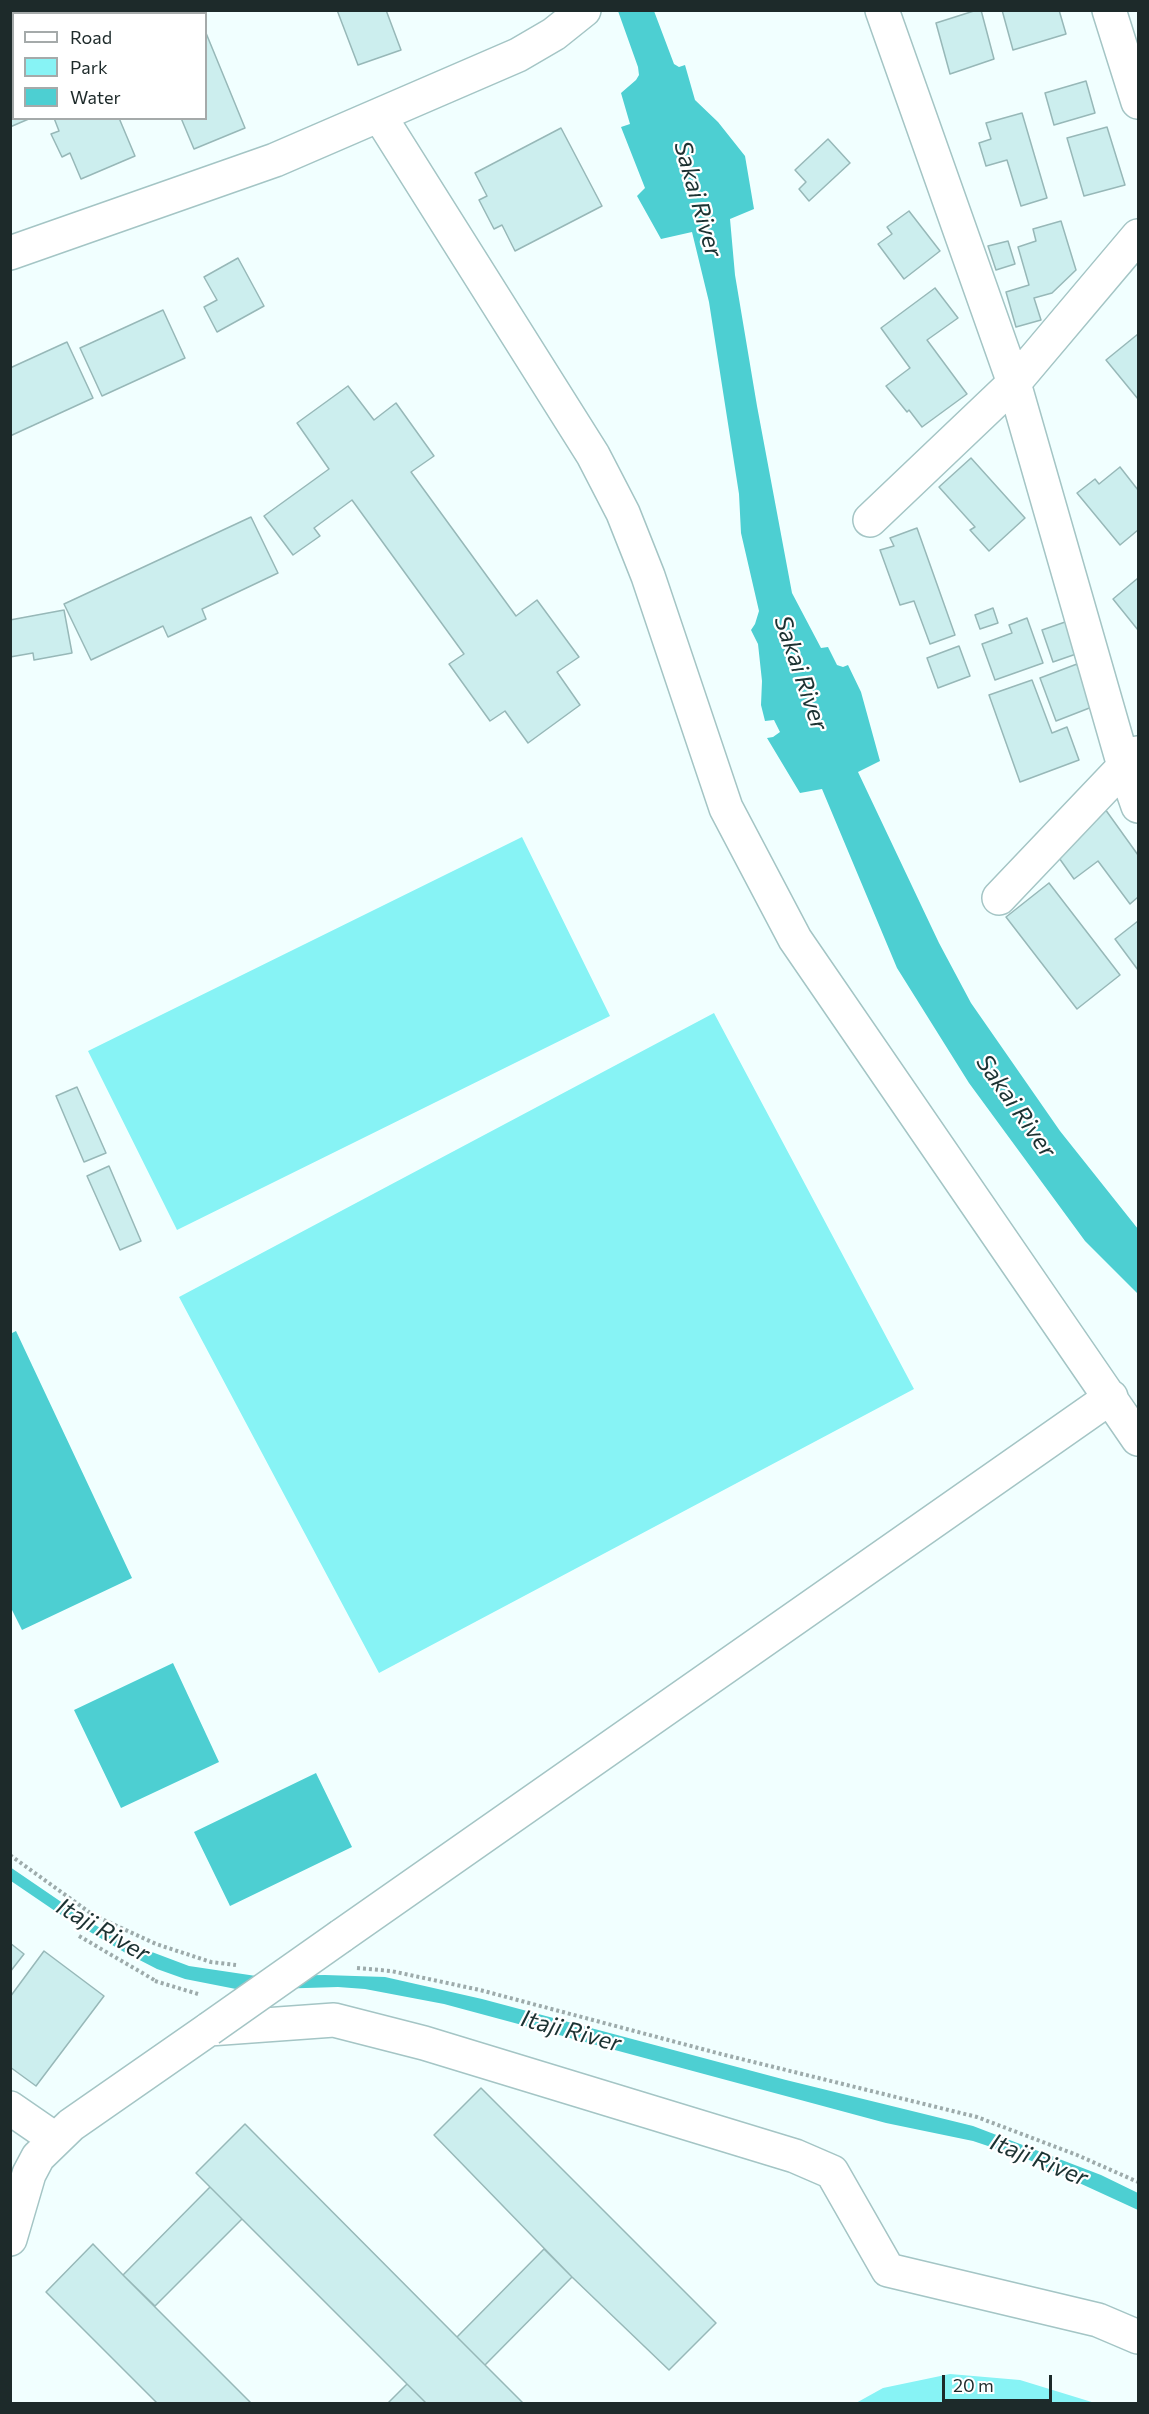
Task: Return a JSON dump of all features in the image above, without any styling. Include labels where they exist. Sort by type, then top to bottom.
[{"type":"street","points":[[10,253],[275,160],[518,55],[554,34],[584,10]]},
{"type":"street","points":[[882,10],[1014,383],[1131,759],[1138,806]]},
{"type":"street","points":[[1109,10],[1138,102]]},
{"type":"street","points":[[379,115],[593,454],[623,513],[648,576],[726,808],[795,939],[1138,1439]]},
{"type":"street","points":[[870,520],[1014,383],[1138,236]]},
{"type":"street","points":[[999,898],[1131,759]]},
{"type":"street","points":[[10,2240],[29,2174],[39,2157],[71,2125],[1111,1397]]},
{"type":"street","points":[[209,2029],[334,2020],[424,2043],[795,2156],[832,2172],[888,2270],[1098,2320],[1138,2337]]},
{"type":"street","points":[[10,2108],[55,2139]]},
{"type":"path","points":[[10,1855],[93,1915],[156,1944],[211,1962],[244,1966]]},
{"type":"path","points":[[79,1936],[155,1981],[191,1992],[190,2002]]},
{"type":"path","points":[[351,1968],[391,1971],[480,1990],[721,2054],[977,2117],[1077,2155],[1138,2182]]},
{"type":"green space","points":[[522,837],[610,1016],[177,1230],[88,1051]]},
{"type":"green space","points":[[714,1013],[914,1389],[379,1673],[179,1297]]},
{"type":"green space","points":[[950,2374],[1020,2380],[1095,2403],[856,2403],[883,2388]]},
{"type":"water","name":"Sakai River","points":[[618,11],[654,11],[674,64],[679,67],[685,65],[695,100],[718,122],[745,156],[754,209],[730,219],[735,275],[757,406],[792,593],[821,648],[828,647],[837,665],[843,667],[848,665],[861,692],[880,761],[858,772],[939,943],[971,1003],[1060,1131],[1138,1229],[1138,1294],[1085,1241],[969,1083],[897,968],[822,789],[800,793],[767,738],[780,732],[774,720],[765,721],[761,705],[762,681],[758,644],[751,630],[759,611],[741,533],[739,494],[709,302],[692,232],[661,239],[637,196],[645,188],[621,127],[630,124],[621,93],[639,75]]},
{"type":"water","points":[[16,1331],[132,1578],[22,1630],[10,1606],[10,1334]]},
{"type":"water","points":[[173,1663],[219,1762],[121,1808],[74,1710]]},
{"type":"water","points":[[316,1773],[352,1847],[230,1906],[194,1832]]},
{"type":"water","name":"Itaji River","points":[[10,1867],[95,1925],[128,1943],[189,1966],[256,1976],[385,1977],[482,1999],[786,2080],[973,2126],[1101,2175],[1138,2193],[1138,2210],[1027,2159],[973,2141],[886,2123],[444,2004],[365,1989],[338,1987],[241,1990],[185,1979],[157,1969],[124,1952],[58,1913],[11,1881]]},
{"type":"building","points":[[158,10],[196,10],[196,12],[154,12]]},
{"type":"building","points":[[337,10],[386,10],[401,50],[358,65]]},
{"type":"building","points":[[981,10],[994,59],[950,74],[936,23]]},
{"type":"building","points":[[1002,10],[1059,10],[1066,34],[1013,50]]},
{"type":"building","points":[[207,35],[245,128],[194,149],[182,120],[207,120]]},
{"type":"building","points":[[12,60],[12,120],[26,120],[10,127],[10,61]]},
{"type":"building","points":[[1086,81],[1095,113],[1054,125],[1045,93]]},
{"type":"building","points":[[1022,113],[1047,198],[1021,206],[1007,160],[986,166],[979,143],[991,139],[986,123]]},
{"type":"building","points":[[55,120],[120,120],[135,156],[81,179],[70,153],[62,157],[51,134],[59,131]]},
{"type":"building","points":[[1107,127],[1125,185],[1084,196],[1067,138]]},
{"type":"building","points":[[561,128],[602,206],[515,251],[502,225],[494,229],[479,200],[487,196],[475,173]]},
{"type":"building","points":[[828,139],[850,163],[809,201],[799,189],[806,182],[795,170]]},
{"type":"building","points":[[909,211],[940,251],[904,279],[878,244],[892,234],[887,227]]},
{"type":"building","points":[[1061,221],[1076,270],[1052,293],[1034,298],[1041,320],[1016,327],[1006,292],[1029,285],[1018,247],[1036,241],[1033,229]]},
{"type":"building","points":[[1008,241],[1015,264],[996,270],[988,246]]},
{"type":"building","points":[[238,258],[264,306],[217,332],[204,307],[217,300],[204,277]]},
{"type":"building","points":[[935,288],[958,318],[927,340],[967,394],[922,427],[886,386],[910,368],[881,328]]},
{"type":"building","points":[[163,310],[185,358],[102,396],[80,348]]},
{"type":"building","points":[[1138,334],[1138,399],[1106,360]]},
{"type":"building","points":[[67,342],[93,398],[10,436],[10,368]]},
{"type":"building","points":[[348,386],[374,420],[396,403],[434,456],[411,472],[516,616],[537,600],[579,657],[557,672],[580,705],[528,743],[505,711],[490,721],[449,664],[464,654],[352,500],[314,528],[320,536],[293,555],[264,516],[329,469],[297,423]]},
{"type":"building","points":[[971,458],[1025,518],[989,551],[970,530],[975,527],[939,487]]},
{"type":"building","points":[[1120,467],[1138,490],[1138,530],[1120,545],[1077,493],[1095,479],[1099,484]]},
{"type":"building","points":[[251,517],[278,573],[202,609],[206,619],[168,637],[163,626],[91,660],[64,604]]},
{"type":"building","points":[[917,528],[955,635],[930,644],[914,601],[900,605],[880,550],[894,546],[890,538]]},
{"type":"building","points":[[1138,578],[1138,630],[1113,599]]},
{"type":"building","points":[[993,608],[998,623],[980,629],[975,615]]},
{"type":"building","points":[[64,610],[72,653],[34,660],[33,653],[10,657],[10,620]]},
{"type":"building","points":[[1027,618],[1043,663],[995,680],[982,644],[1012,633],[1009,625]]},
{"type":"building","points":[[1068,621],[1079,653],[1053,662],[1042,630]]},
{"type":"building","points":[[959,646],[970,676],[938,688],[927,658]]},
{"type":"building","points":[[1077,664],[1092,707],[1056,721],[1040,678]]},
{"type":"building","points":[[1032,680],[1052,733],[1067,727],[1079,760],[1020,782],[989,695]]},
{"type":"building","points":[[1105,809],[1138,855],[1138,897],[1130,904],[1098,861],[1074,879],[1052,848]]},
{"type":"building","points":[[1049,883],[1120,975],[1077,1009],[1006,917]]},
{"type":"building","points":[[1138,921],[1138,970],[1115,939]]},
{"type":"building","points":[[77,1087],[106,1153],[84,1162],[56,1096]]},
{"type":"building","points":[[109,1166],[141,1241],[120,1250],[87,1176]]},
{"type":"building","points":[[10,1943],[24,1954],[10,1972]]},
{"type":"building","points":[[44,1951],[104,1996],[36,2086],[10,2067],[10,1997]]},
{"type":"building","points":[[481,2088],[716,2323],[669,2370],[572,2277],[434,2135]]},
{"type":"building","points":[[245,2124],[524,2404],[427,2404],[196,2173]]},
{"type":"building","points":[[210,2187],[242,2219],[155,2306],[123,2275]]},
{"type":"building","points":[[93,2244],[252,2404],[158,2404],[46,2292]]},
{"type":"building","points":[[544,2249],[572,2277],[485,2365],[457,2337]]},
{"type":"building","points":[[407,2384],[427,2404],[387,2404]]}]
